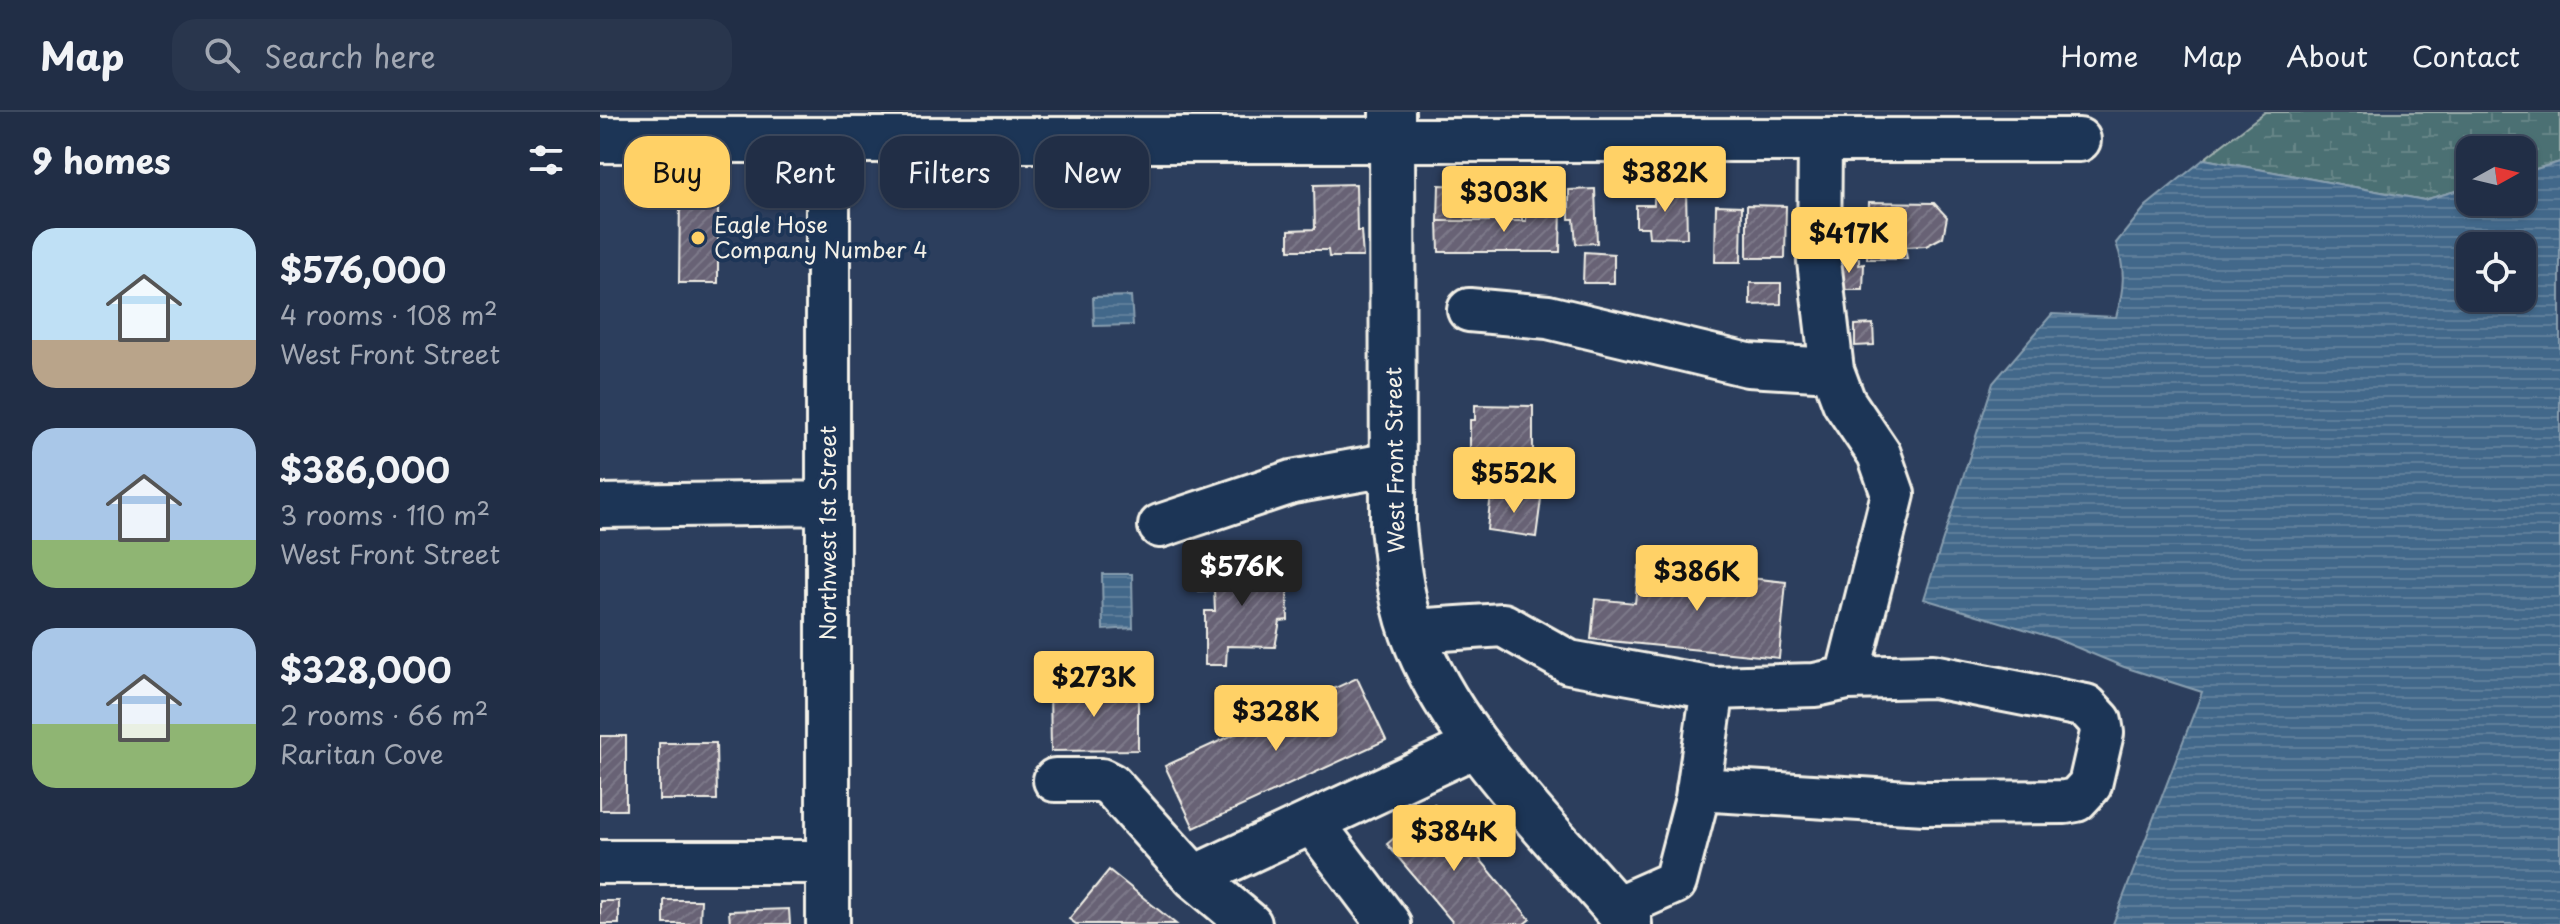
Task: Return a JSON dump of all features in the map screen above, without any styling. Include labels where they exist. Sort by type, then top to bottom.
[{"type":"main road","points":[[864,138],[994,126],[1392,126]]},
{"type":"main road","name":"West Front Street","points":[[1392,126],[1393,464],[1398,576],[1413,631],[1435,682],[1477,745],[1622,916]]},
{"type":"main road","points":[[600,140],[746,141]]},
{"type":"street","points":[[1392,126],[1730,126],[1820,140],[2079,140]]},
{"type":"street","points":[[1820,140],[1819,261],[1832,370],[1844,402],[1879,454],[1893,494],[1847,678]]},
{"type":"street","name":"Northwest 1st Street","points":[[828,208],[828,924]]},
{"type":"street","points":[[1469,310],[1548,317],[1748,365],[1832,370]]},
{"type":"street","points":[[1160,526],[1292,482],[1393,464]]},
{"type":"street","points":[[600,506],[828,503]]},
{"type":"street","points":[[1413,631],[1503,625],[1569,662],[1713,688],[1815,685],[1847,678],[1933,676],[2064,699],[2086,706],[2100,721],[2102,733],[2090,785],[2076,800],[1925,803],[1698,789]]},
{"type":"street","points":[[1622,916],[1675,882],[1698,789],[1713,688]]},
{"type":"street","points":[[1194,877],[1477,745]]},
{"type":"street","points":[[1055,780],[1101,780],[1111,785],[1194,877],[1250,924]]},
{"type":"street","points":[[1312,822],[1389,924]]},
{"type":"street","points":[[600,862],[828,862]]},
{"type":"green space","points":[[2265,112],[2560,112],[2560,162],[2536,169],[2536,136],[2456,136],[2456,191],[2424,200],[2204,159]]},
{"type":"water","points":[[2204,159],[2424,200],[2456,191],[2456,216],[2536,216],[2536,169],[2560,162],[2560,924],[2113,924],[2202,692],[2124,667],[2054,638],[1924,599],[1993,383],[2052,314],[2116,317],[2123,280],[2116,243],[2146,206]]},
{"type":"water","points":[[1131,296],[1133,325],[1094,326],[1093,297]]},
{"type":"water","points":[[1102,574],[1132,574],[1133,628],[1103,630]]},
{"type":"building","points":[[1356,184],[1357,231],[1361,231],[1363,257],[1329,257],[1328,250],[1289,250],[1289,230],[1315,229],[1314,185]]},
{"type":"building","points":[[1439,185],[1522,188],[1522,221],[1438,221]]},
{"type":"building","points":[[1595,189],[1597,243],[1576,244],[1574,219],[1569,219],[1569,190]]},
{"type":"building","points":[[1654,189],[1686,189],[1687,238],[1649,237],[1648,227],[1636,227],[1636,205],[1654,205]]},
{"type":"building","points":[[1869,202],[1934,203],[1947,217],[1943,237],[1926,246],[1905,247],[1907,259],[1867,259]]},
{"type":"building","points":[[1716,205],[1742,206],[1741,262],[1715,262]]},
{"type":"building","points":[[1747,205],[1786,206],[1785,258],[1747,258]]},
{"type":"building","points":[[1561,207],[1560,252],[1439,252],[1438,221],[1526,221],[1526,209]]},
{"type":"building","name":"Eagle Hose Company Number 4","points":[[680,208],[718,208],[718,283],[679,283]]},
{"type":"building","points":[[1584,252],[1614,254],[1614,283],[1583,283]]},
{"type":"building","points":[[1859,258],[1859,265],[1864,264],[1863,290],[1836,290],[1836,259]]},
{"type":"building","points":[[1750,283],[1781,283],[1781,304],[1750,305]]},
{"type":"building","points":[[1873,324],[1874,345],[1855,346],[1855,325]]},
{"type":"building","points":[[1475,405],[1533,406],[1533,465],[1476,464],[1476,456],[1470,456],[1470,420],[1475,420]]},
{"type":"building","points":[[1491,493],[1541,499],[1536,537],[1487,530]]},
{"type":"building","points":[[1197,564],[1227,564],[1228,569],[1280,567],[1279,581],[1287,581],[1288,620],[1280,621],[1275,647],[1227,646],[1226,665],[1205,665],[1205,611],[1215,611],[1214,590],[1198,591]]},
{"type":"building","points":[[1639,566],[1786,582],[1779,658],[1591,639],[1595,599],[1635,603]]},
{"type":"building","points":[[1357,678],[1386,740],[1194,828],[1165,766]]},
{"type":"building","points":[[1138,688],[1138,750],[1051,751],[1050,689]]},
{"type":"building","points":[[600,736],[626,736],[626,810],[600,810]]},
{"type":"building","points":[[659,743],[716,743],[717,800],[659,800]]},
{"type":"building","points":[[1434,804],[1530,919],[1524,924],[1454,924],[1387,844]]},
{"type":"building","points":[[1109,870],[1176,924],[1076,924],[1069,919]]},
{"type":"building","points":[[664,900],[701,900],[700,924],[664,924]]},
{"type":"building","points":[[600,901],[619,901],[619,924],[600,924]]},
{"type":"building","points":[[789,909],[790,924],[730,924],[729,911]]},
{"type":"place","name":"Eagle Hose Company Number 4","points":[[698,238]]}]
